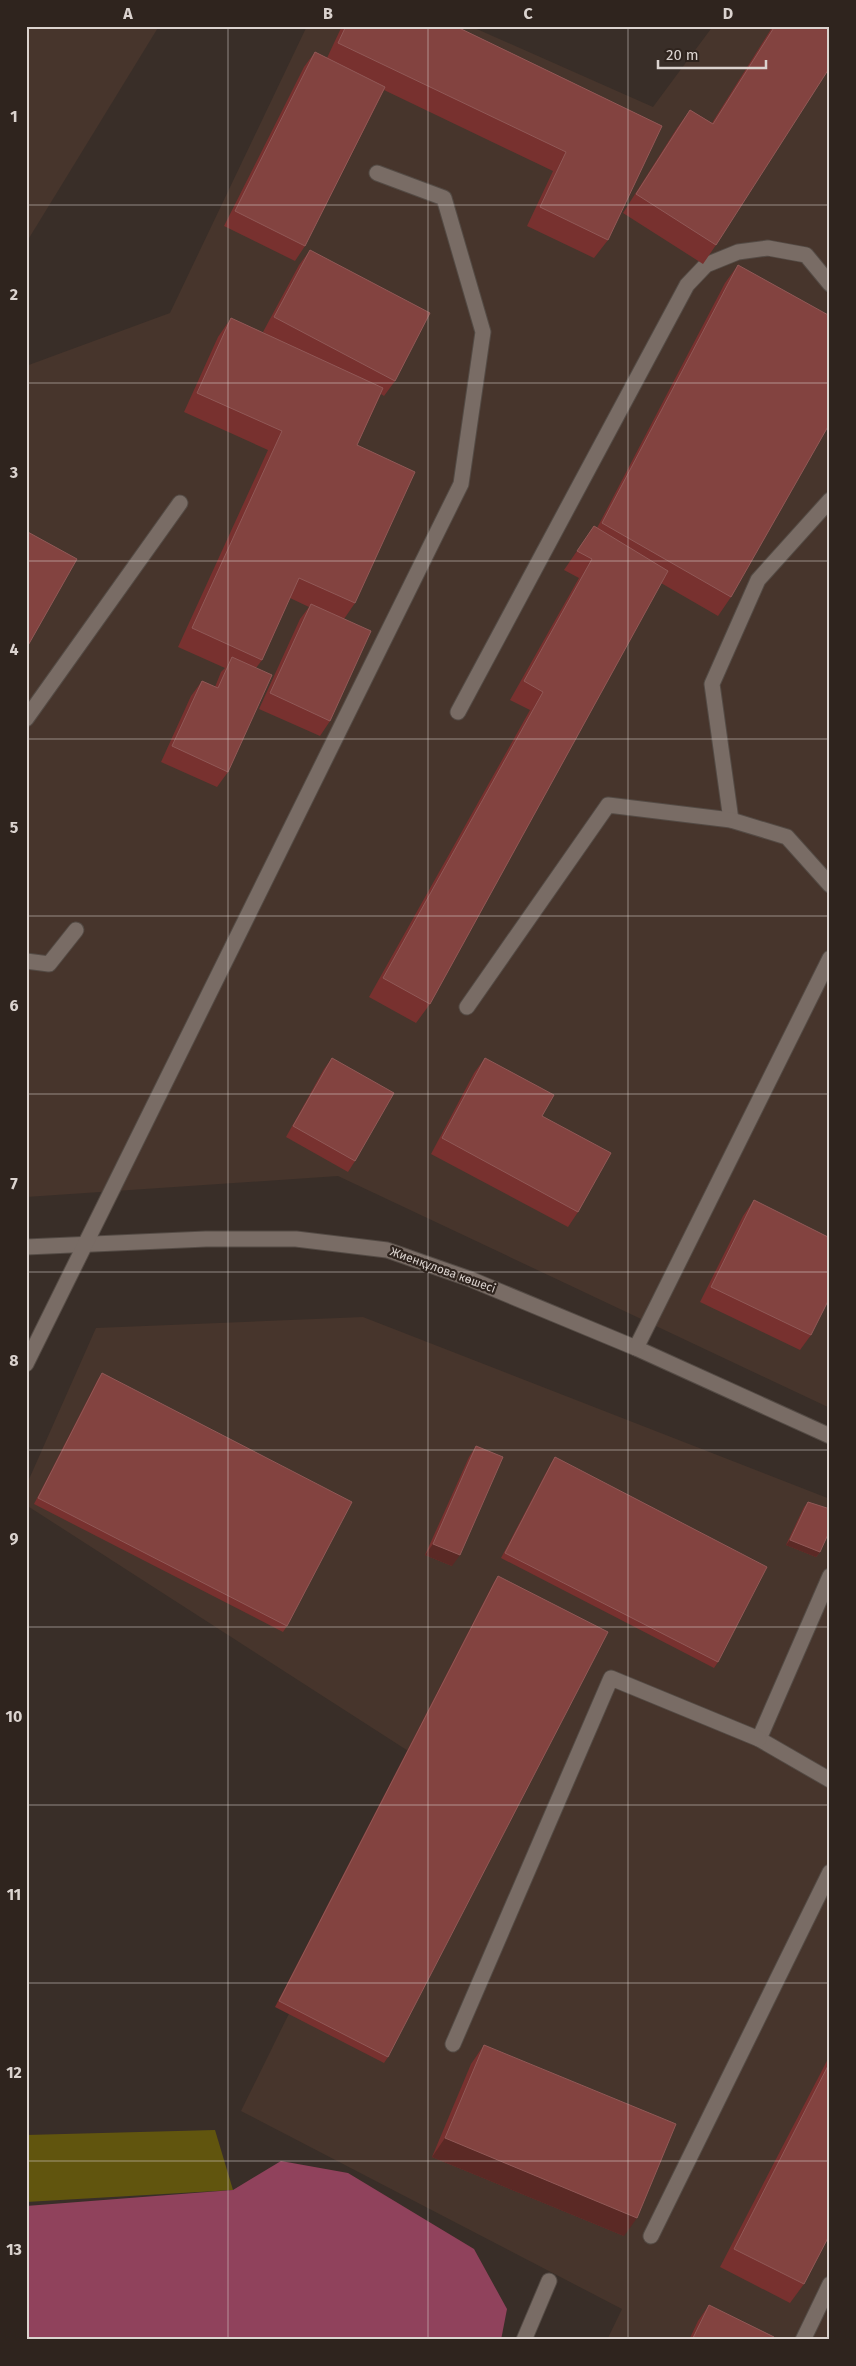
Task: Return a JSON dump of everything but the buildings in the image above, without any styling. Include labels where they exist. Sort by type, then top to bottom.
[{"type":"street","points":[[26,1364],[460,484],[483,332],[444,198],[377,173]]},
{"type":"street","points":[[458,712],[687,285],[706,265],[738,252],[768,248],[806,255],[830,284]]},
{"type":"street","points":[[731,820],[712,684],[758,580],[830,500]]},
{"type":"street","points":[[26,719],[180,503]]},
{"type":"street","points":[[467,1007],[608,805],[731,820],[787,838],[830,885]]},
{"type":"street","points":[[26,961],[49,964],[76,930]]},
{"type":"street","points":[[636,1348],[830,958]]},
{"type":"street","name":"Жиенқұлова көшесі","points":[[26,1247],[296,1239],[387,1250],[470,1279],[636,1348],[829,1435]]},
{"type":"street","points":[[759,1739],[830,1576]]},
{"type":"street","points":[[453,2044],[611,1678],[759,1739],[830,1780]]},
{"type":"street","points":[[651,2236],[830,1872]]},
{"type":"street","points":[[524,2340],[549,2281]]},
{"type":"street","points":[[802,2340],[830,2284]]},
{"type":"shaded area","points":[[26,26],[159,26],[26,243]]},
{"type":"shaded area","points":[[307,26],[470,26],[653,107],[713,26],[830,26],[830,1408],[338,1176],[26,1197],[26,366],[170,313]]},
{"type":"shaded area","points":[[363,1317],[830,1499],[830,2340],[607,2340],[622,2309],[241,2111],[416,1756],[26,1505],[26,1486],[96,1328]]},
{"type":"shaded area","points":[[215,2130],[233,2190],[26,2202],[26,2135]]},
{"type":"shaded area","points":[[281,2161],[348,2173],[474,2249],[507,2309],[501,2340],[26,2340],[26,2206],[233,2190]]}]
